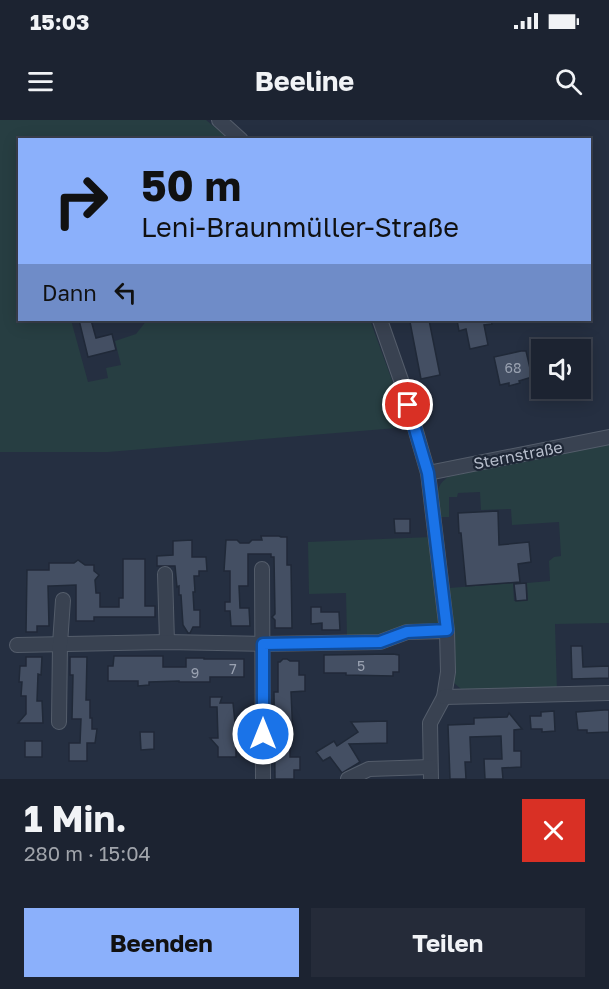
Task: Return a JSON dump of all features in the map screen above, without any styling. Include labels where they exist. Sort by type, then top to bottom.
[{"type":"street","points":[[219,120],[239,138]]},
{"type":"street","points":[[348,779],[369,769],[431,773],[430,723],[444,697],[448,672],[447,630],[428,473],[402,383],[380,321]]},
{"type":"street","name":"Sternstraße","points":[[428,473],[609,436]]},
{"type":"street","points":[[262,569],[263,779]]},
{"type":"street","points":[[165,574],[167,642]]},
{"type":"street","points":[[59,722],[63,600]]},
{"type":"street","points":[[17,645],[380,642],[407,632],[447,630]]},
{"type":"street","points":[[444,697],[609,693]]},
{"type":"green space","points":[[0,120],[206,120],[228,138],[18,138],[18,321],[71,321],[88,382],[108,378],[106,368],[121,365],[115,341],[136,334],[146,321],[370,321],[409,427],[108,452],[0,452]]},
{"type":"green space","points":[[609,442],[609,623],[555,624],[557,692],[467,694],[454,683],[455,656],[449,588],[513,583],[514,601],[528,600],[527,583],[550,581],[549,561],[561,556],[559,522],[512,525],[511,509],[481,510],[480,492],[458,493],[457,497],[449,497],[449,517],[440,517],[437,495],[440,486],[448,477]]},
{"type":"green space","points":[[432,537],[440,621],[436,626],[398,629],[380,635],[347,637],[346,593],[309,594],[308,542]]},
{"type":"building","points":[[79,321],[91,321],[96,338],[112,334],[116,350],[88,357]]},
{"type":"building","points":[[429,321],[440,375],[421,379],[410,322]]},
{"type":"building","points":[[457,321],[491,321],[492,324],[484,325],[488,345],[470,349],[466,329],[459,331]]},
{"type":"building","points":[[526,351],[531,377],[509,386],[509,383],[500,385],[494,357]]},
{"type":"building","points":[[498,511],[499,545],[529,542],[531,562],[518,564],[520,582],[466,586],[458,513]]},
{"type":"building","points":[[394,519],[410,519],[410,533],[395,533]]},
{"type":"building","points":[[261,536],[287,537],[287,565],[291,565],[292,628],[275,628],[275,620],[272,617],[275,614],[274,557],[271,557],[271,554],[248,554],[248,586],[239,586],[240,608],[249,608],[250,626],[231,626],[230,611],[225,611],[225,602],[230,602],[230,571],[224,571],[226,540],[249,543],[252,540],[262,540]]},
{"type":"building","points":[[192,540],[192,557],[206,557],[207,571],[199,571],[199,576],[194,576],[194,610],[200,610],[200,627],[193,627],[188,633],[183,625],[181,595],[179,595],[179,586],[177,587],[175,566],[157,566],[157,556],[173,555],[173,541]]},
{"type":"building","points":[[123,559],[145,559],[145,606],[155,606],[155,617],[94,617],[94,621],[76,621],[76,585],[48,586],[49,626],[37,626],[37,632],[26,632],[27,570],[49,570],[49,563],[74,563],[78,560],[85,565],[94,565],[94,571],[99,575],[95,580],[96,593],[100,593],[100,607],[119,607],[119,598],[123,598]]},
{"type":"building","points":[[526,583],[527,600],[516,601],[514,584]]},
{"type":"building","points":[[311,607],[321,607],[321,612],[339,612],[340,630],[322,630],[322,623],[311,624]]},
{"type":"building","points":[[571,646],[582,646],[583,667],[609,666],[609,678],[572,679]]},
{"type":"building","points":[[324,655],[399,655],[399,672],[393,672],[393,676],[324,673]]},
{"type":"building","points":[[114,656],[163,656],[163,667],[186,667],[186,658],[244,659],[244,677],[210,677],[210,682],[149,682],[149,685],[138,686],[138,681],[108,681],[108,666],[113,666]]},
{"type":"building","points":[[26,657],[42,657],[41,675],[38,674],[37,701],[42,701],[43,723],[18,723],[26,714],[26,696],[21,696],[22,682],[19,682],[20,666],[26,666]]},
{"type":"building","points":[[70,657],[87,657],[86,700],[90,700],[92,729],[97,729],[95,743],[87,743],[87,761],[69,761],[69,743],[80,743],[81,719],[72,719],[73,675],[70,675]]},
{"type":"building","points":[[283,659],[299,661],[299,675],[305,675],[305,691],[291,692],[293,737],[290,737],[290,757],[300,757],[300,770],[294,770],[294,779],[275,779],[274,692],[278,692],[278,662]]},
{"type":"building","points":[[210,697],[222,697],[220,703],[233,703],[236,757],[218,757],[218,747],[210,738],[218,738],[217,707],[210,707]]},
{"type":"building","points":[[609,710],[609,732],[587,733],[587,730],[578,730],[576,712]]},
{"type":"building","points":[[554,711],[555,731],[542,732],[542,729],[531,729],[530,716],[541,716],[541,712]]},
{"type":"building","points":[[509,713],[522,729],[514,730],[514,751],[521,751],[521,767],[502,768],[503,779],[485,779],[484,759],[502,759],[501,736],[470,737],[471,762],[465,762],[466,779],[450,779],[448,725],[474,724],[474,718],[507,717]]},
{"type":"building","points":[[387,721],[387,743],[349,744],[360,762],[342,773],[330,757],[323,761],[316,752],[334,741],[337,746],[358,732],[351,722]]},
{"type":"building","points":[[140,732],[154,732],[154,749],[141,750]]},
{"type":"building","points":[[25,741],[42,741],[42,757],[25,757]]},
{"type":"route","points":[[263,734],[263,644],[380,642],[407,632],[447,630],[428,473],[408,405]]}]
